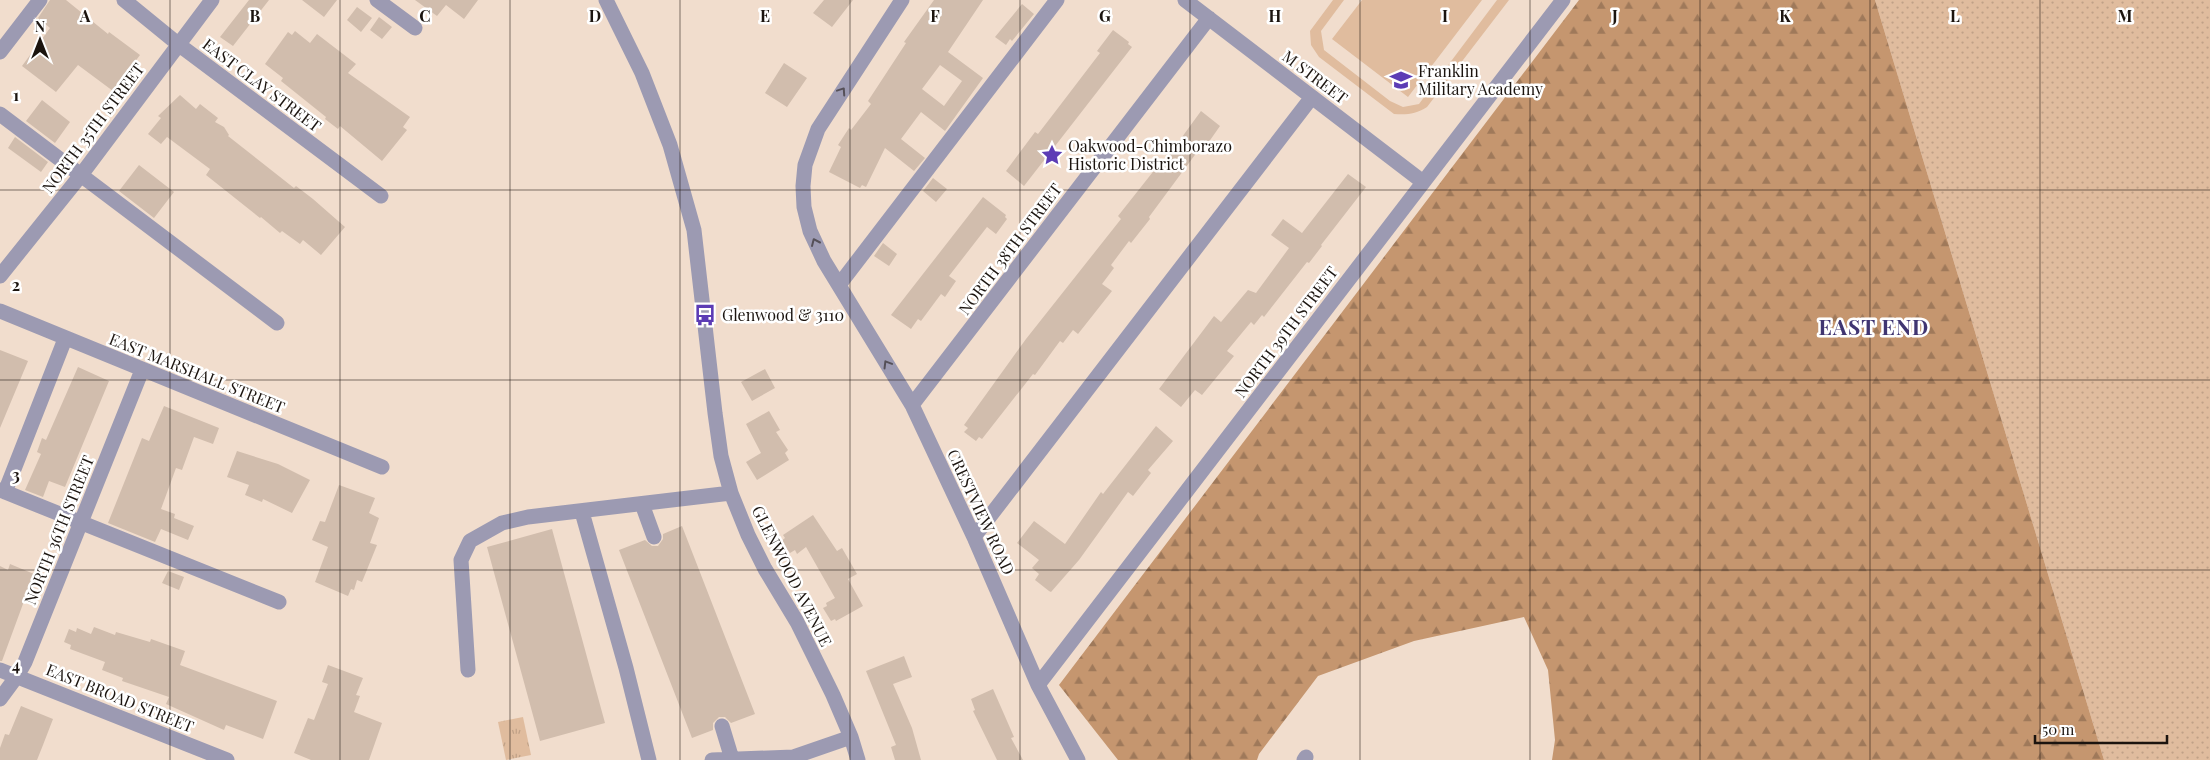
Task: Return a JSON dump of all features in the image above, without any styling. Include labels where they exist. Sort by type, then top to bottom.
[{"type":"street","points":[[0,52],[40,0]]},
{"type":"street","name":"EAST CLAY STREET","points":[[124,0],[178,44],[381,196]]},
{"type":"street","name":"NORTH 35TH STREET","points":[[0,276],[81,175],[212,0]]},
{"type":"street","points":[[377,0],[415,28]]},
{"type":"street","name":"GLENWOOD AVENUE","points":[[606,0],[642,73],[670,144],[694,230],[721,456],[731,493],[748,535],[765,569],[797,622],[833,695],[851,737],[858,760]]},
{"type":"street","name":"CRESTVIEW ROAD","points":[[902,0],[826,114],[810,146],[805,165],[804,207],[810,231],[824,261],[912,406],[974,537],[1038,685],[1078,760]]},
{"type":"street","points":[[839,285],[1057,0]]},
{"type":"street","name":"M STREET","points":[[1185,0],[1423,182]]},
{"type":"street","name":"NORTH 39TH STREET","points":[[1038,685],[1563,0]]},
{"type":"street","name":"NORTH 38TH STREET","points":[[912,406],[1209,18]]},
{"type":"street","points":[[974,537],[1312,97]]},
{"type":"street","points":[[0,114],[277,323]]},
{"type":"street","name":"EAST MARSHALL STREET","points":[[0,311],[65,339],[382,466]]},
{"type":"street","points":[[65,339],[2,491],[279,602]]},
{"type":"street","name":"NORTH 36TH STREET","points":[[0,699],[18,676],[142,370]]},
{"type":"street","points":[[468,670],[462,560],[470,541],[502,523],[528,517],[731,493]]},
{"type":"street","points":[[642,504],[654,537]]},
{"type":"street","points":[[582,512],[626,668],[649,760]]},
{"type":"street","name":"EAST BROAD STREET","points":[[0,670],[226,760]]},
{"type":"street","points":[[722,726],[732,759]]},
{"type":"street","points":[[712,760],[793,757],[851,737]]},
{"type":"green space","points":[[1333,0],[1344,0],[1321,31],[1324,50],[1390,101],[1403,107],[1419,104],[1497,0],[1509,0],[1427,107],[1415,113],[1394,114],[1319,57],[1311,45],[1310,31]]},
{"type":"green space","points":[[1362,0],[1482,0],[1408,97],[1332,39]]},
{"type":"green space","points":[[1579,0],[1875,0],[2104,760],[1552,760],[1555,740],[1548,670],[1524,617],[1414,641],[1318,676],[1259,754],[1257,760],[1118,760],[1059,685]]},
{"type":"green space","points":[[1875,0],[2210,0],[2210,760],[2104,760]]},
{"type":"green space","points":[[523,717],[531,755],[506,760],[498,722]]},
{"type":"building","points":[[50,0],[66,0],[108,34],[109,32],[140,55],[113,91],[78,65],[56,92],[22,66],[50,28],[38,18]]},
{"type":"building","points":[[249,0],[269,0],[233,46],[220,37]]},
{"type":"building","points":[[302,0],[337,0],[324,17]]},
{"type":"building","points":[[415,0],[478,0],[464,19],[446,5],[437,16]]},
{"type":"building","points":[[824,0],[853,0],[832,27],[813,13]]},
{"type":"building","points":[[934,0],[983,0],[948,52],[983,78],[945,131],[921,112],[901,139],[925,158],[914,171],[885,148],[866,187],[862,185],[860,188],[829,172],[841,147],[838,145],[849,128],[851,130],[871,104],[868,101],[906,43],[904,42]],"holes":[[[940,65],[962,81],[944,106],[922,89]]]},
{"type":"building","points":[[1022,4],[1034,14],[1012,41],[1010,39],[1006,45],[995,37]]},
{"type":"building","points":[[357,7],[372,18],[361,32],[347,20]]},
{"type":"building","points":[[379,17],[392,27],[382,39],[370,30]]},
{"type":"building","points":[[1113,30],[1129,42],[1128,44],[1132,47],[1024,186],[1006,171],[1035,132],[1038,134],[1100,53],[1097,51]]},
{"type":"building","points":[[295,31],[310,43],[317,34],[356,64],[348,73],[410,117],[403,127],[407,130],[382,161],[340,126],[338,129],[325,119],[326,117],[281,81],[283,78],[265,64],[288,32],[292,35]]},
{"type":"building","points":[[784,63],[807,78],[787,107],[765,93]]},
{"type":"building","points":[[180,95],[196,109],[200,104],[218,118],[215,122],[224,127],[228,136],[294,188],[296,186],[313,199],[345,227],[321,255],[303,240],[300,244],[282,231],[280,233],[260,218],[206,175],[210,169],[167,137],[161,144],[148,134],[161,118],[158,116]]},
{"type":"building","points":[[42,100],[70,122],[55,143],[26,121]]},
{"type":"building","points":[[1201,111],[1220,126],[1206,146],[1203,144],[1149,217],[1150,219],[1131,243],[1129,241],[1111,265],[1114,268],[1102,284],[1112,291],[1078,334],[1073,330],[1063,343],[1060,341],[1035,375],[1033,374],[982,439],[979,437],[976,441],[964,432],[968,428],[964,425],[1026,339],[1121,219],[1118,216],[1156,168],[1158,170]]},
{"type":"building","points":[[15,137],[48,162],[41,172],[8,148]]},
{"type":"building","points":[[139,165],[174,192],[154,218],[119,191]]},
{"type":"building","points":[[1348,174],[1366,187],[1309,263],[1307,262],[1264,317],[1262,315],[1254,325],[1251,322],[1227,351],[1234,356],[1202,395],[1195,390],[1181,407],[1159,389],[1214,316],[1221,322],[1248,290],[1256,293],[1289,248],[1271,235],[1283,219],[1302,233]]},
{"type":"building","points":[[933,178],[947,189],[936,202],[923,191]]},
{"type":"building","points":[[983,197],[1006,215],[1007,219],[996,234],[987,227],[949,276],[956,281],[945,297],[941,294],[921,321],[918,319],[911,329],[891,315]]},
{"type":"building","points":[[883,243],[897,254],[889,266],[874,256]]},
{"type":"building","points":[[0,350],[28,361],[0,428]]},
{"type":"building","points":[[78,367],[109,381],[65,487],[49,481],[43,497],[25,490],[41,454],[37,452],[42,438],[46,440]]},
{"type":"building","points":[[765,369],[775,388],[752,401],[741,382]]},
{"type":"building","points":[[164,406],[219,428],[213,444],[194,437],[182,470],[176,468],[161,509],[175,514],[174,518],[194,526],[188,540],[161,529],[155,542],[108,523],[142,438],[149,441]]},
{"type":"building","points":[[769,411],[780,430],[776,432],[788,450],[785,453],[789,460],[757,480],[746,462],[761,453],[746,424]]},
{"type":"building","points":[[1156,426],[1173,441],[1148,470],[1151,473],[1133,496],[1128,492],[1079,560],[1051,592],[1049,591],[1035,580],[1039,574],[1032,568],[1039,560],[1017,543],[1034,521],[1065,544],[1101,492],[1103,494]]},
{"type":"building","points":[[237,451],[278,464],[310,480],[292,513],[263,499],[262,502],[245,495],[249,485],[227,477]]},
{"type":"building","points":[[339,485],[375,498],[369,513],[379,518],[370,543],[377,545],[362,582],[357,580],[354,590],[351,589],[348,596],[315,582],[328,547],[312,540],[320,521],[325,522]]},
{"type":"building","points":[[813,515],[837,551],[842,548],[857,574],[848,579],[863,606],[836,621],[835,619],[831,621],[823,608],[827,606],[826,603],[835,598],[806,547],[797,554],[795,550],[790,553],[781,541],[785,538],[783,535]]},
{"type":"building","points":[[682,526],[755,714],[731,723],[725,717],[719,717],[713,723],[713,730],[692,738],[619,550],[645,540],[652,546],[658,546],[663,539],[663,534]]},
{"type":"building","points":[[552,529],[605,723],[540,741],[487,547]]},
{"type":"building","points":[[10,564],[34,574],[2,661],[0,661],[0,566],[8,570]]},
{"type":"building","points":[[168,571],[184,577],[179,590],[162,583]]},
{"type":"building","points":[[94,627],[115,635],[116,632],[150,642],[151,639],[185,651],[180,665],[277,701],[263,739],[226,725],[224,730],[166,704],[169,697],[122,681],[123,678],[102,670],[105,662],[70,649],[71,645],[64,642],[69,629],[76,632],[77,628],[91,634]]},
{"type":"building","points":[[904,656],[912,677],[893,684],[912,728],[921,760],[895,760],[891,747],[896,745],[866,671]]},
{"type":"building","points":[[328,665],[363,678],[356,695],[360,696],[354,712],[382,723],[369,760],[311,760],[294,753],[308,718],[314,720],[328,684],[322,682]]},
{"type":"building","points":[[993,689],[1014,737],[1011,738],[1023,760],[997,760],[973,711],[975,710],[971,699]]},
{"type":"building","points":[[21,706],[53,719],[43,745],[37,760],[0,760],[0,748],[5,734],[9,735]]},
{"type":"place","name":"Franklin Military Academy","points":[[1401,80]]},
{"type":"place","name":"Oakwood-Chimborazo Historic District","points":[[1052,155]]},
{"type":"place","name":"Glenwood & 3110","points":[[705,315]]},
{"type":"district","name":"EAST END","points":[[1874,328]]}]
